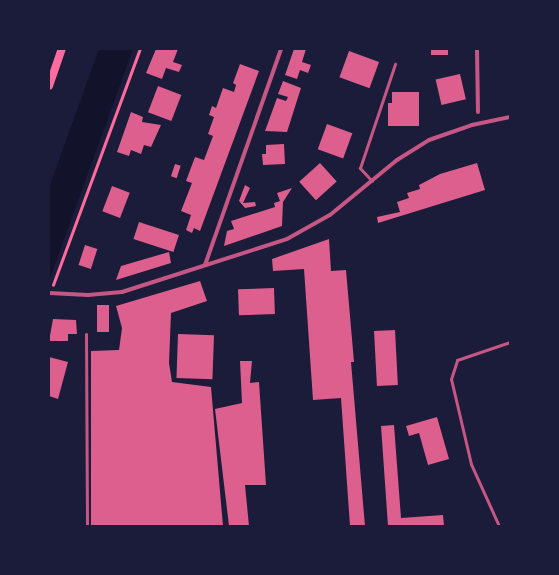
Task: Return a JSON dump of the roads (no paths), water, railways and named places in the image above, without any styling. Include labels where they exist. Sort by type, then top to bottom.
[{"type":"main road","points":[[49,86],[62,49]]},
{"type":"street","points":[[205,265],[281,49]]},
{"type":"street","points":[[477,49],[478,112]]},
{"type":"street","points":[[49,294],[88,295],[122,292],[287,239],[308,229],[372,181],[397,160],[429,140],[472,125],[510,117]]},
{"type":"lane","points":[[372,181],[360,168],[395,64]]},
{"type":"lane","points":[[86,334],[87,526]]},
{"type":"lane","points":[[499,526],[471,464],[451,379],[457,360],[510,342]]}]
